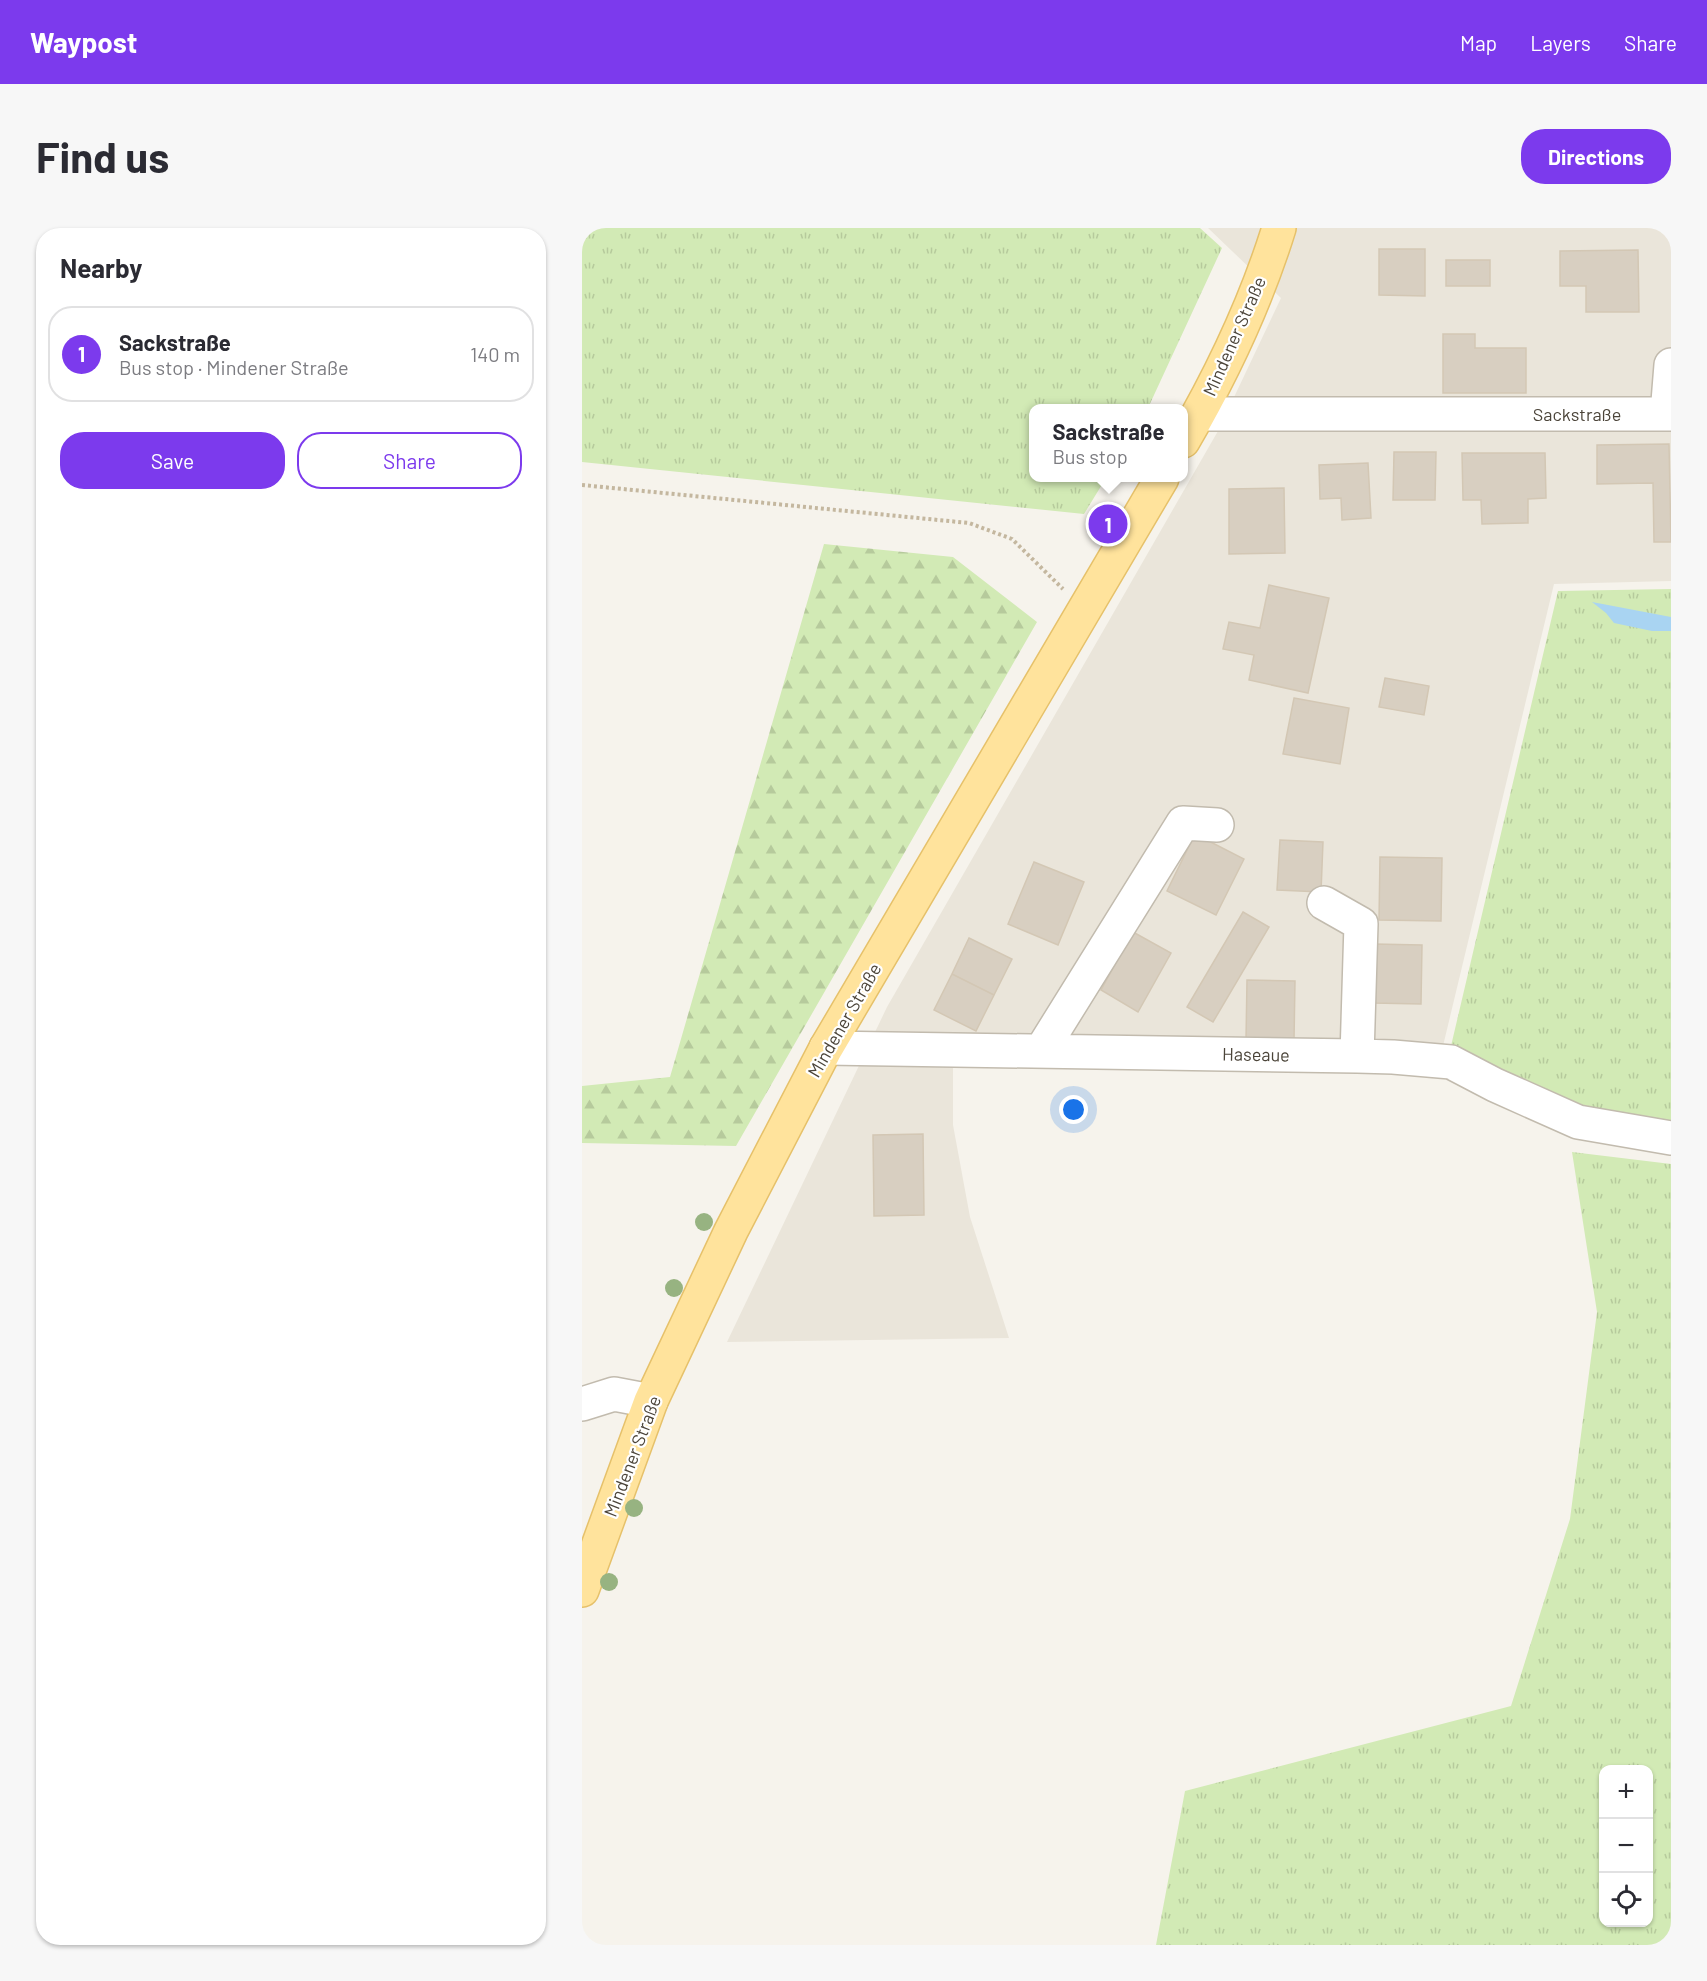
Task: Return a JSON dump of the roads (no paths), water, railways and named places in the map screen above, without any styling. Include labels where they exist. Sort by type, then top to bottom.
[{"type":"main road","name":"Mindener Straße","points":[[1188,433],[1249,309],[1278,228]]},
{"type":"main road","name":"Mindener Straße","points":[[582,1590],[651,1401],[731,1232],[826,1048],[1159,482]]},
{"type":"street","name":"Sackstraße","points":[[1199,414],[1669,414],[1671,365]]},
{"type":"street","points":[[1041,1051],[1183,823],[1217,825]]},
{"type":"street","points":[[1324,903],[1361,924],[1357,1056]]},
{"type":"street","name":"Haseaue","points":[[826,1048],[1357,1056],[1451,1062],[1495,1085],[1578,1122],[1671,1138]]},
{"type":"street","points":[[582,1404],[614,1394],[651,1401]]},
{"type":"water","points":[[1592,602],[1671,617],[1671,631],[1652,631],[1614,623]]},
{"type":"place","name":"Sackstraße","points":[[1108,524]]}]
